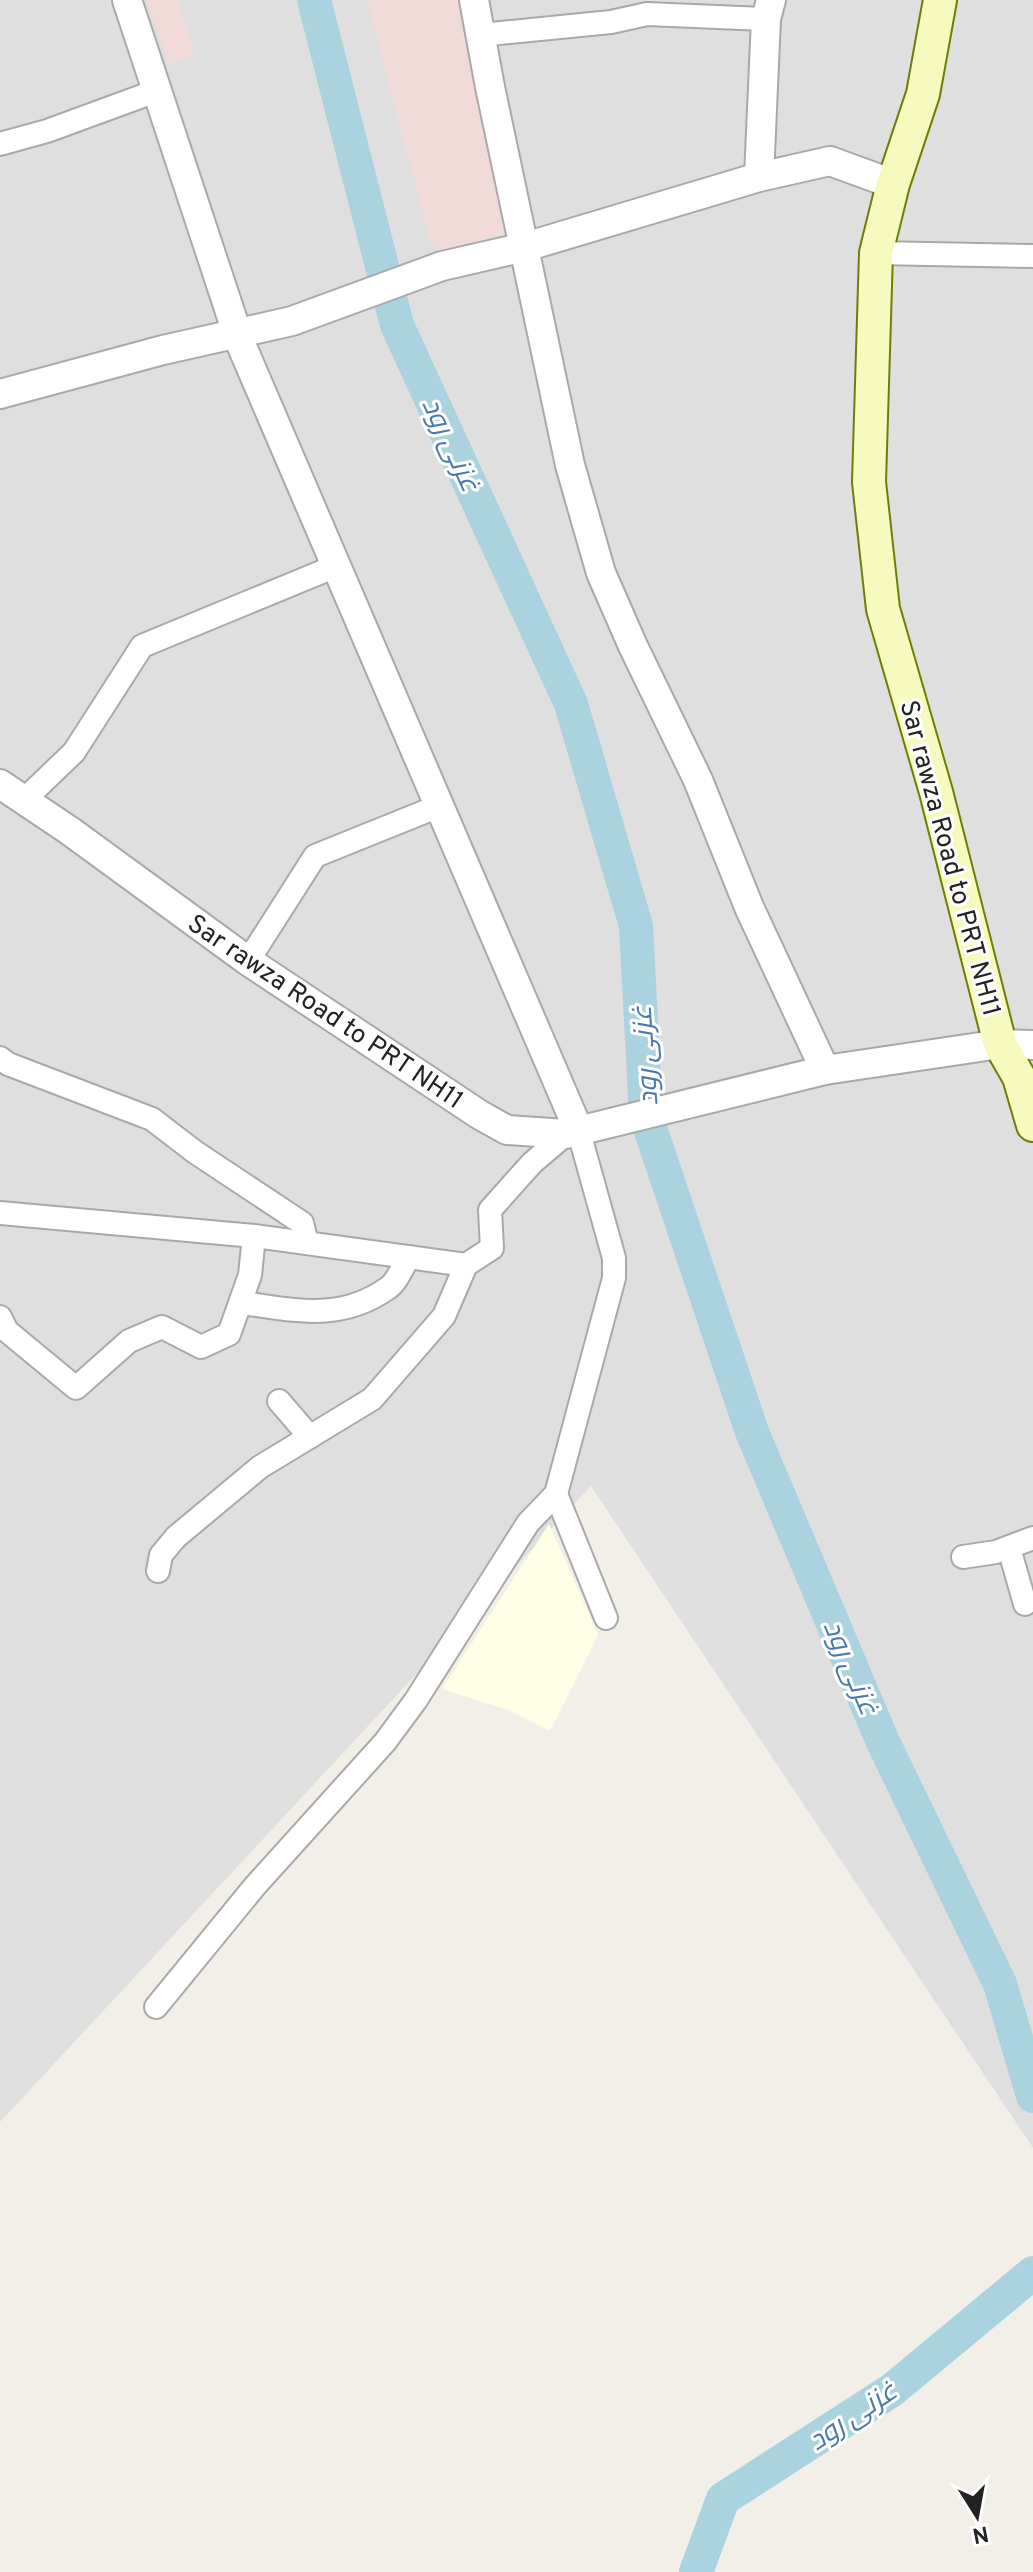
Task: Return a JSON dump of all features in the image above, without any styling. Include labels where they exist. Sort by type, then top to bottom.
[{"type":"main road","name":"Sar rawza Road to PRT NH11","points":[[940,0],[923,94],[893,184],[876,253],[869,482],[883,609],[936,792],[1000,1044]]},
{"type":"main road","points":[[1000,1044],[1019,1077],[1033,1125]]},
{"type":"street","points":[[127,0],[237,332],[580,1129],[614,1258],[614,1278],[556,1494],[528,1523],[416,1700],[385,1742],[255,1886],[156,2007]]},
{"type":"street","points":[[474,0],[570,465],[601,573],[698,780],[749,907],[825,1070]]},
{"type":"street","points":[[480,35],[611,22],[647,14],[768,10],[759,177]]},
{"type":"street","points":[[0,144],[47,131],[156,91]]},
{"type":"street","points":[[0,394],[237,332],[292,321],[442,266],[525,247],[759,177],[830,161],[893,184]]},
{"type":"street","points":[[876,253],[1033,256]]},
{"type":"street","points":[[24,800],[74,752],[142,646],[336,566]]},
{"type":"street","name":"Sar rawza Road to PRT NH11","points":[[0,784],[248,961],[507,1130],[580,1129],[825,1070],[1000,1044]]},
{"type":"street","points":[[248,961],[315,856],[439,806]]},
{"type":"street","points":[[1000,1044],[1033,1045]]},
{"type":"street","points":[[0,1058],[8,1064],[152,1119],[195,1152],[302,1223],[307,1243]]},
{"type":"street","points":[[158,1571],[161,1555],[176,1537],[260,1467],[372,1399],[444,1316],[466,1265],[492,1248],[490,1210],[532,1163],[580,1129]]},
{"type":"street","points":[[0,1213],[254,1236],[466,1265]]},
{"type":"street","points":[[0,1317],[7,1331],[76,1388],[129,1341],[162,1327],[201,1347],[229,1334],[250,1275],[254,1236]]},
{"type":"street","points":[[242,1303],[320,1313],[333,1311],[390,1287],[409,1257]]},
{"type":"street","points":[[279,1401],[310,1437]]},
{"type":"street","points":[[556,1494],[606,1618]]},
{"type":"street","points":[[963,1557],[1009,1548],[1033,1538]]},
{"type":"street","points":[[1009,1548],[1025,1604]]},
{"type":"shaded area","points":[[0,0],[1033,0],[1033,2148],[591,1486],[0,2122]]},
{"type":"shaded area","points":[[147,0],[177,0],[195,55],[169,64]]},
{"type":"shaded area","points":[[367,0],[462,0],[505,233],[440,251],[430,240]]},
{"type":"shaded area","points":[[549,1524],[598,1635],[550,1731],[508,1710],[442,1689]]},
{"type":"waterway","name":"غزنی رود","points":[[314,0],[397,325],[571,704],[636,926],[646,1116],[752,1432],[883,1742],[1000,1984],[1033,2096]]},
{"type":"waterway","name":"غزنی رود","points":[[696,2572],[723,2499],[892,2390],[1033,2273]]}]
